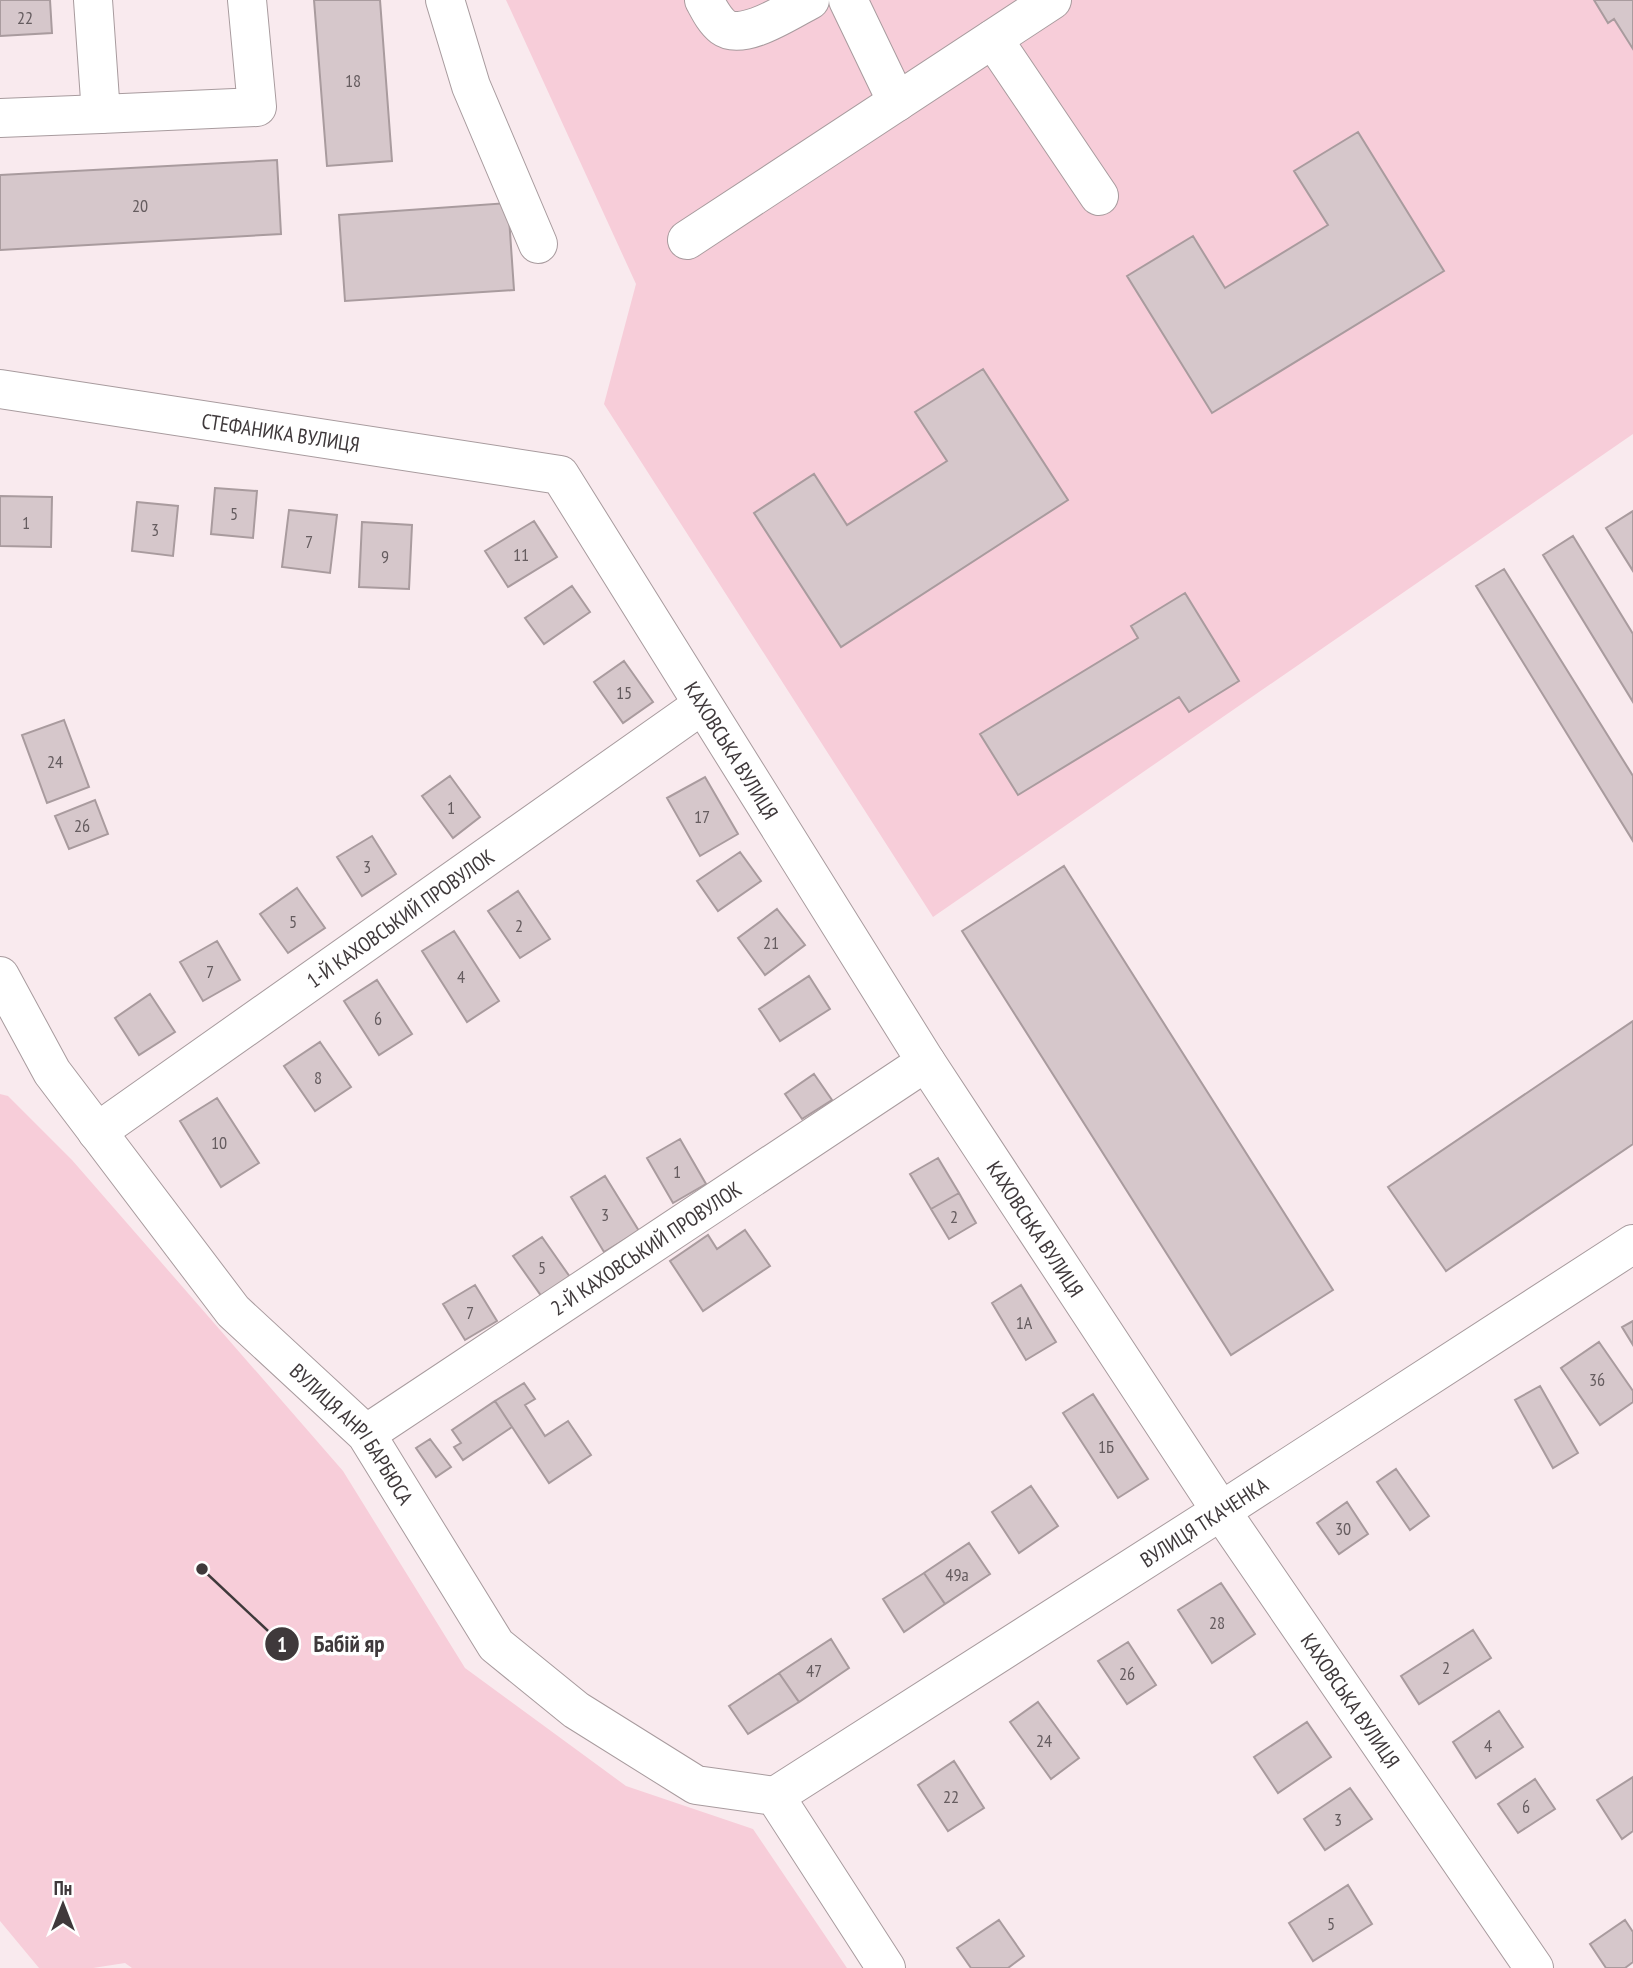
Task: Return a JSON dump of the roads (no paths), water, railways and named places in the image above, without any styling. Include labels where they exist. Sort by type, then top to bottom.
[{"type":"street","points":[[93,0],[101,114]]},
{"type":"street","points":[[0,118],[257,107],[247,0]]},
{"type":"street","points":[[445,0],[471,86],[538,244]]},
{"type":"street","points":[[704,0],[712,15],[724,28],[737,32],[755,28],[810,0]]},
{"type":"street","points":[[848,0],[897,102]]},
{"type":"street","points":[[687,240],[1052,0]]},
{"type":"street","points":[[993,39],[1099,196]]},
{"type":"street","name":"СТЕФАНИКА ВУЛИЦЯ","points":[[0,389],[560,475]]},
{"type":"street","name":"КАХОВСЬКА ВУЛИЦЯ","points":[[560,475],[926,1062],[1221,1511],[1534,1968]]},
{"type":"street","name":"1-Й КАХОВСЬКИЙ ПРОВУЛОК","points":[[97,1132],[702,705]]},
{"type":"street","name":"ВУЛИЦЯ АНРІ БАРБЮСА","points":[[0,976],[51,1072],[233,1311],[366,1434],[496,1645],[576,1710],[696,1785],[775,1796]]},
{"type":"street","name":"2-Й КАХОВСЬКИЙ ПРОВУЛОК","points":[[366,1434],[926,1062]]},
{"type":"street","name":"ВУЛИЦЯ ТКАЧЕНКА","points":[[775,1796],[1633,1244]]},
{"type":"street","points":[[775,1796],[886,1968]]},
{"type":"place","name":"Бабій яр","points":[[202,1569]]}]
